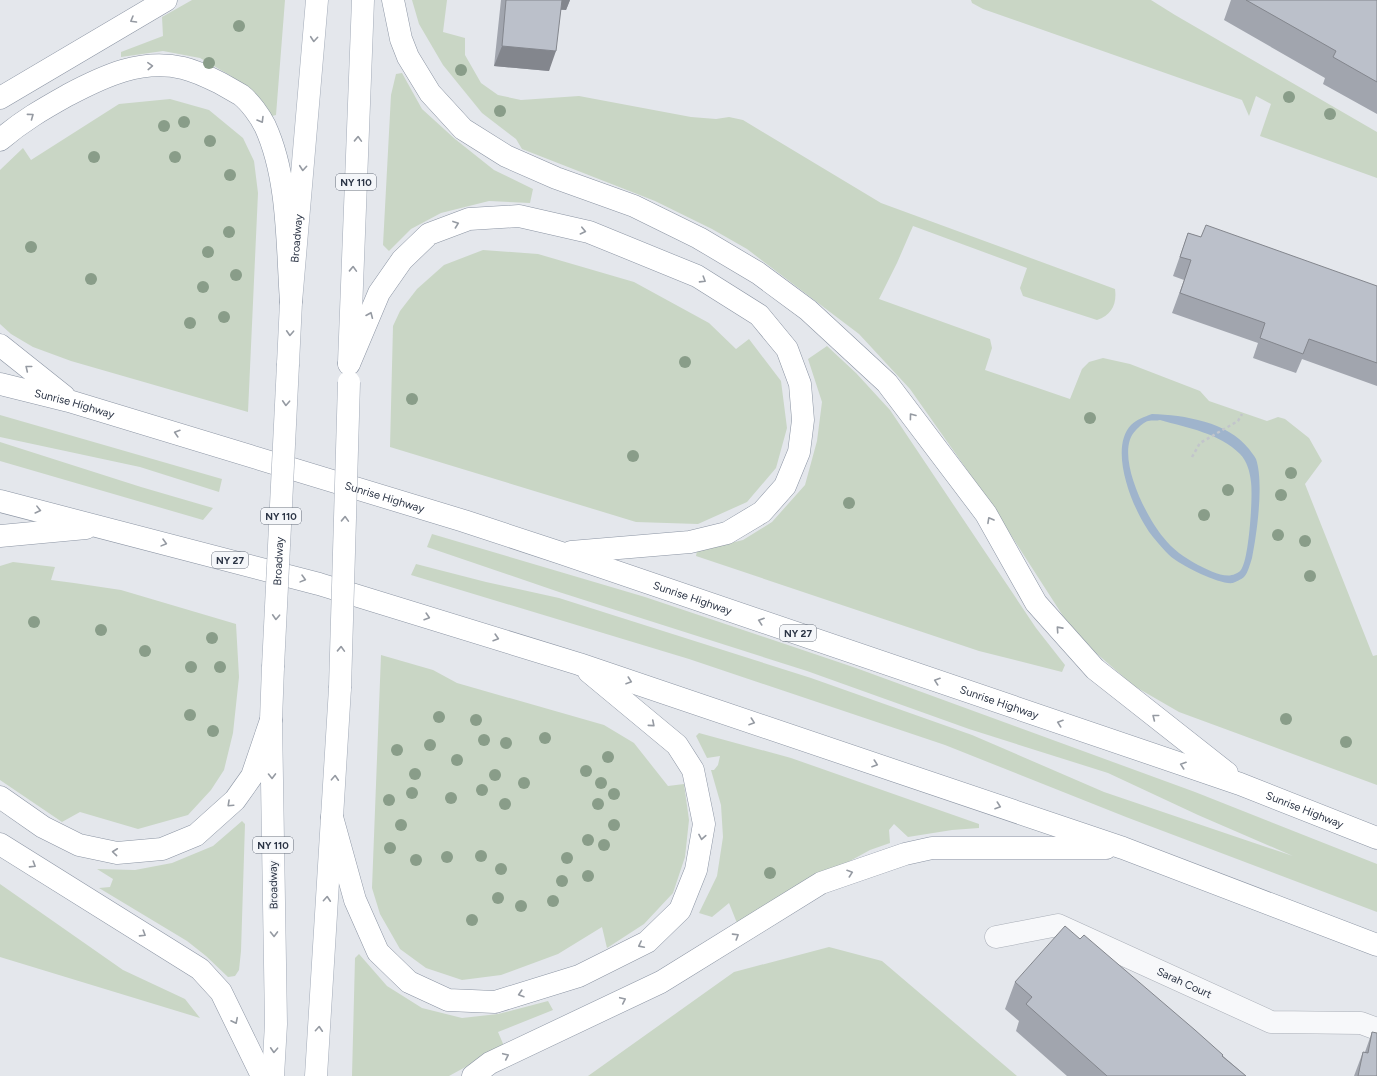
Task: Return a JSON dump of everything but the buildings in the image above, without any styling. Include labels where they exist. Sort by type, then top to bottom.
[{"type":"main road","points":[[0,98],[166,0]]},
{"type":"main road","name":"Broadway","points":[[273,1076],[276,1024],[271,720],[273,667],[291,302],[317,0]]},
{"type":"main road","name":"NY 110","points":[[316,1076],[340,688],[349,373],[363,0]]},
{"type":"main road","points":[[393,0],[401,39],[408,57],[430,93],[463,129],[506,156],[556,178],[634,206],[699,238],[758,273],[808,310],[887,383],[986,514],[1036,603],[1095,669],[1240,784]]},
{"type":"main road","points":[[0,140],[43,109],[105,76],[130,68],[164,65],[184,68],[227,87],[241,96],[256,112],[265,126],[275,155],[283,192],[291,302]]},
{"type":"main road","points":[[349,373],[379,293],[402,260],[429,234],[470,219],[519,216],[589,232],[697,276],[759,315],[787,349],[800,384],[803,420],[799,452],[785,486],[762,512],[727,533],[690,542],[561,553]]},
{"type":"main road","points":[[0,345],[69,401]]},
{"type":"main road","name":"Sunrise Highway","points":[[0,384],[69,401],[464,521],[1240,784],[1377,838]]},
{"type":"main road","name":"NY 27","points":[[0,501],[319,584],[579,664],[1123,848],[1377,945]]},
{"type":"main road","points":[[0,536],[102,527]]},
{"type":"main road","points":[[332,817],[355,900],[378,952],[409,982],[448,1000],[495,1002],[579,976],[647,942],[680,910],[696,870],[704,824],[693,770],[677,745],[579,664]]},
{"type":"main road","points":[[0,797],[43,827],[80,845],[117,853],[162,849],[196,835],[235,800],[252,776],[271,720]]},
{"type":"main road","points":[[0,844],[200,969],[221,992],[262,1076]]},
{"type":"main road","points":[[473,1076],[490,1063],[661,982],[820,884],[828,881],[905,854],[932,848],[1123,848]]},
{"type":"street","name":"Sarah Court","points":[[996,937],[1058,925],[1271,1022],[1361,1023],[1377,1029]]},
{"type":"path","points":[[1192,457],[1200,443],[1238,421],[1242,414]]},
{"type":"green space","points":[[192,0],[285,0],[276,115],[272,116],[255,96],[231,76],[200,58],[163,51],[121,57],[121,52],[163,36],[162,17]]},
{"type":"green space","points":[[412,0],[447,0],[443,32],[465,38],[465,55],[481,83],[498,95],[521,100],[579,96],[691,117],[716,119],[729,117],[743,120],[881,203],[1115,289],[1114,304],[1110,312],[1097,320],[1023,296],[1020,288],[1027,268],[913,226],[879,299],[990,339],[992,348],[985,370],[1070,399],[1082,369],[1089,362],[1103,358],[1130,364],[1200,391],[1209,401],[1267,421],[1278,417],[1285,419],[1309,438],[1322,461],[1305,484],[1373,656],[1377,655],[1377,785],[1179,712],[1134,686],[1096,653],[1065,619],[989,501],[910,389],[859,334],[747,249],[712,229],[655,201],[522,149],[516,139],[482,113],[443,65],[419,24]]},
{"type":"green space","points":[[971,0],[1151,0],[1377,132],[1377,178],[1260,136],[1271,104],[1256,96],[1249,116],[1242,100],[983,9],[972,3]]},
{"type":"green space","points":[[402,73],[422,109],[455,139],[494,170],[533,189],[530,203],[489,201],[441,213],[411,229],[389,251],[383,245],[391,95],[396,74]]},
{"type":"green space","points":[[170,99],[209,110],[243,138],[254,161],[258,193],[248,412],[71,361],[33,347],[11,334],[0,324],[0,170],[23,148],[31,160],[119,104]]},
{"type":"green space","points":[[483,250],[538,254],[634,282],[709,323],[736,349],[749,339],[781,381],[787,428],[776,468],[747,502],[698,524],[636,522],[390,447],[393,326],[400,311],[417,289],[444,265]]},
{"type":"green space","points":[[827,346],[856,373],[890,410],[1036,628],[1065,665],[1062,672],[979,651],[696,556],[697,551],[743,540],[772,522],[805,485],[817,441],[822,402],[808,359]]},
{"type":"green space","points":[[0,415],[222,479],[219,492],[140,467],[0,437]]},
{"type":"green space","points":[[0,442],[141,487],[213,508],[203,520],[0,461]]},
{"type":"green space","points":[[432,534],[645,597],[856,668],[1195,792],[1377,864],[1377,912],[1126,817],[945,745],[689,659],[411,575],[416,564],[486,582],[559,598],[811,678],[972,735],[1104,792],[1293,856],[1198,815],[1108,773],[969,729],[807,671],[559,592],[427,547]]},
{"type":"green space","points":[[13,562],[55,567],[51,580],[121,590],[236,624],[239,677],[233,733],[224,770],[211,790],[188,815],[138,829],[80,812],[62,822],[0,780],[0,566]]},
{"type":"green space","points":[[381,655],[433,670],[457,683],[604,725],[634,743],[668,786],[684,784],[689,820],[685,857],[673,893],[644,924],[607,948],[602,927],[558,954],[501,975],[462,980],[426,968],[400,949],[380,914],[372,888]]},
{"type":"green space","points":[[699,733],[791,758],[979,824],[979,828],[952,830],[908,837],[894,824],[889,830],[890,843],[870,850],[737,923],[729,903],[712,917],[699,913],[717,876],[723,837],[721,805],[711,770],[714,770],[718,765],[720,756],[707,758],[696,736]]},
{"type":"green space","points":[[242,821],[245,824],[241,951],[239,970],[235,976],[228,977],[206,956],[187,941],[99,888],[110,887],[113,879],[97,869],[135,870],[172,863],[213,846]]},
{"type":"green space","points":[[0,884],[123,970],[185,999],[200,1018],[0,957]]},
{"type":"green space","points":[[829,947],[882,961],[1017,1076],[588,1076],[734,972]]},
{"type":"green space","points":[[359,954],[387,986],[422,1008],[462,1018],[498,1014],[548,1001],[553,1010],[498,1032],[504,1046],[449,1076],[352,1076],[355,958]]},
{"type":"water","points":[[1152,414],[1191,418],[1218,426],[1240,440],[1256,459],[1260,494],[1258,522],[1249,568],[1244,577],[1240,580],[1233,583],[1220,581],[1194,571],[1174,559],[1153,537],[1139,514],[1126,482],[1122,450],[1124,436],[1131,425]],"holes":[[[1160,420],[1213,436],[1232,447],[1240,454],[1246,463],[1251,482],[1250,526],[1247,552],[1241,570],[1236,574],[1222,575],[1216,573],[1198,565],[1179,553],[1170,545],[1156,528],[1148,515],[1134,484],[1128,453],[1130,440],[1136,430],[1146,422]]]}]
